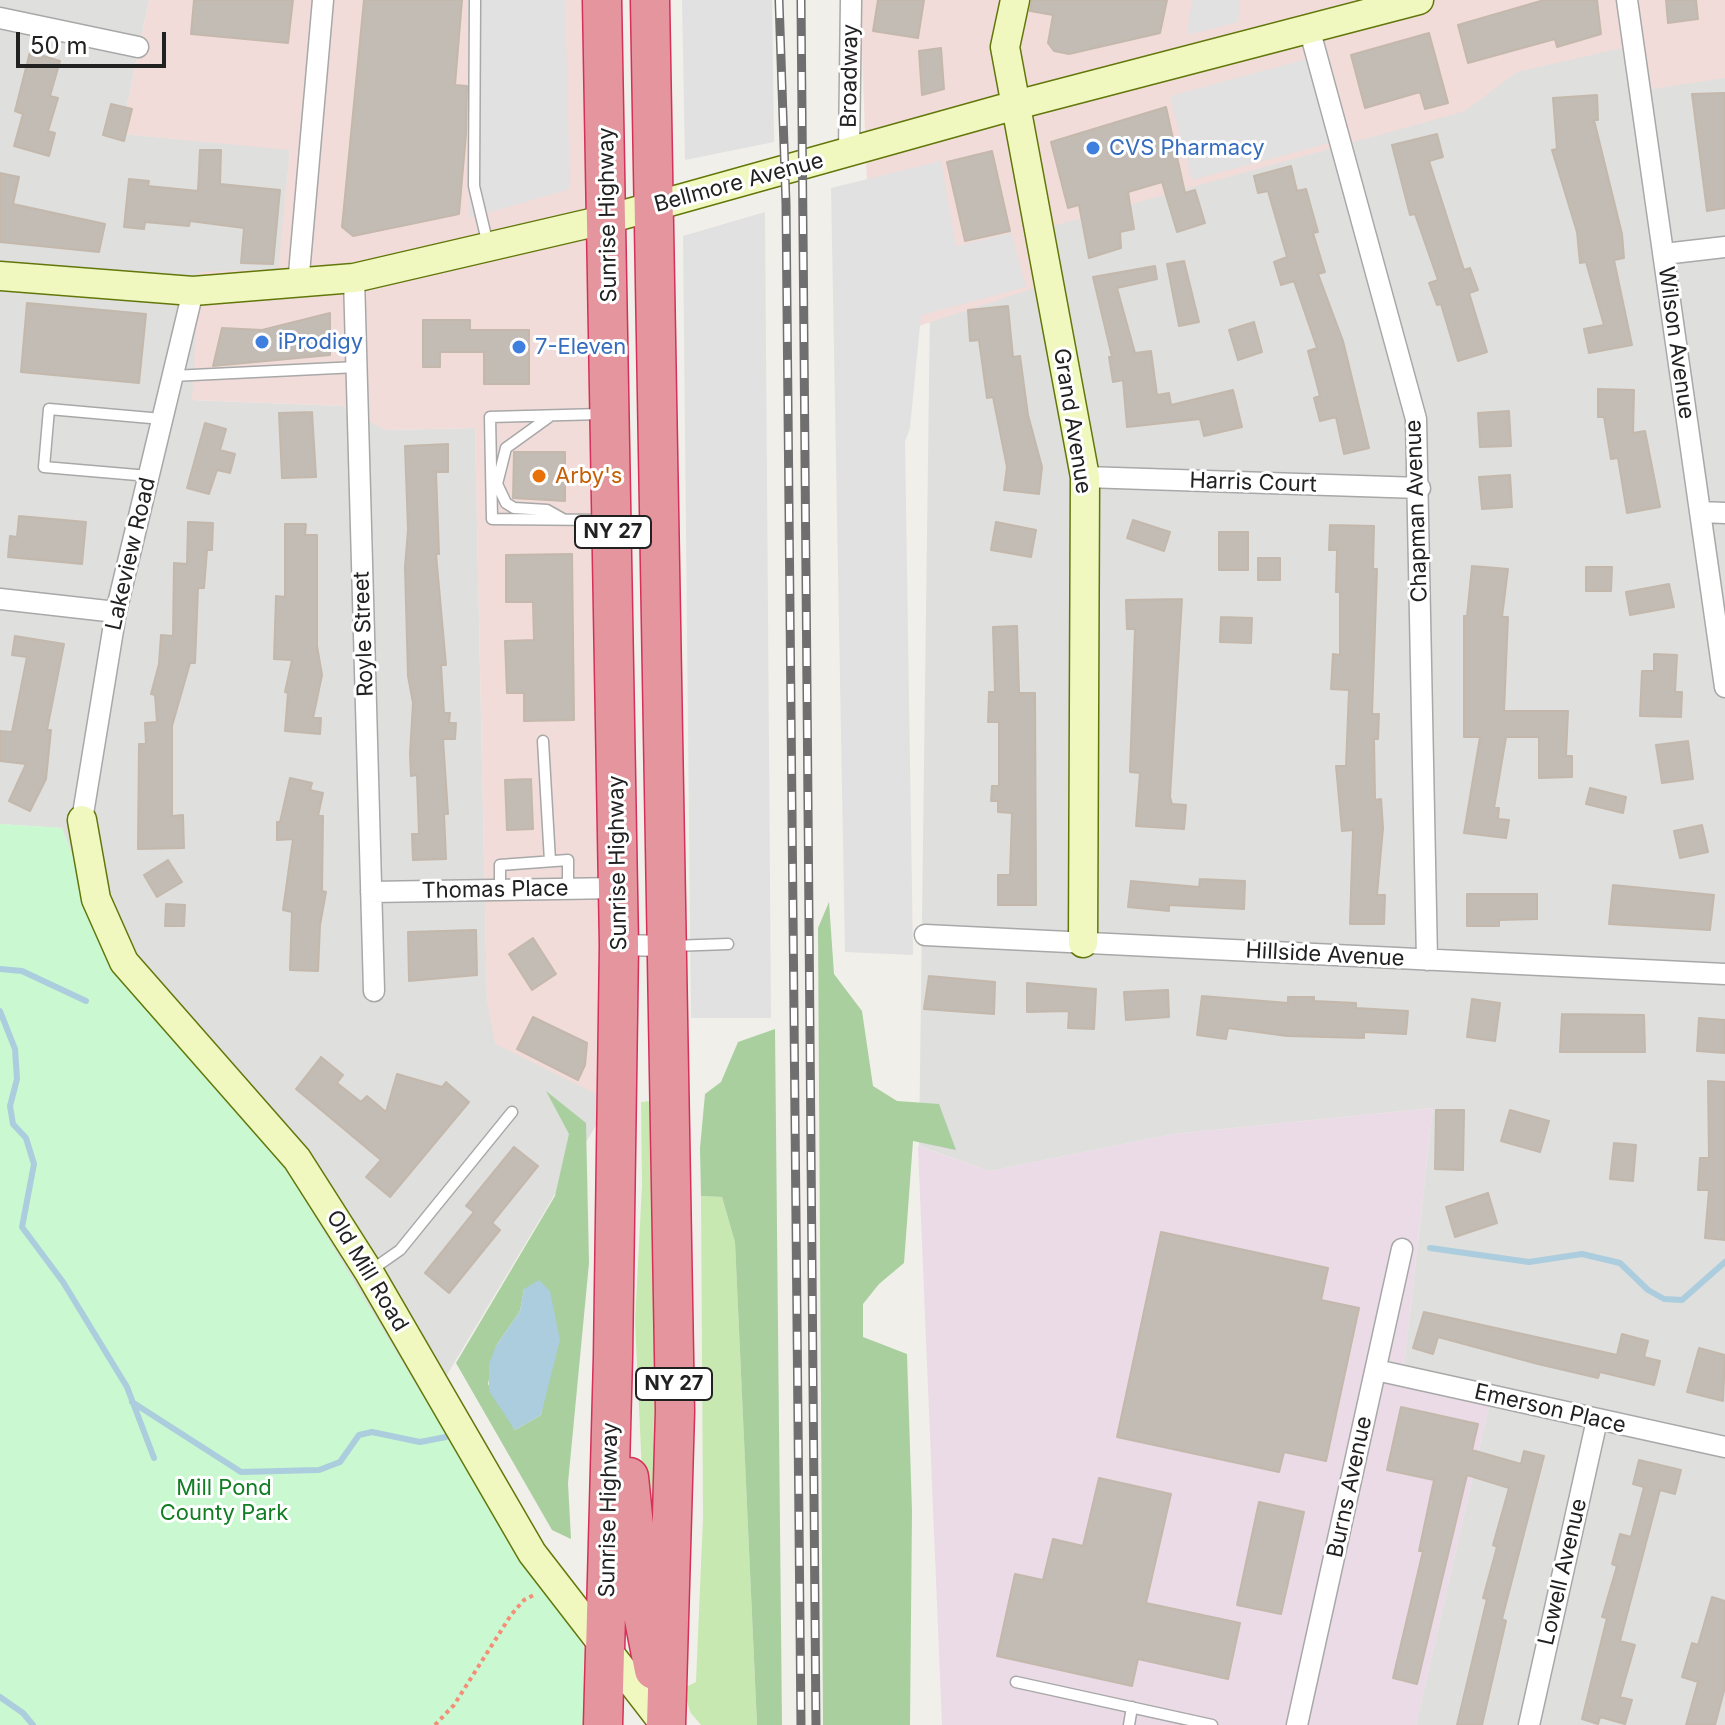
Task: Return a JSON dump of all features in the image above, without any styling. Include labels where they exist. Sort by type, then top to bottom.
[{"type":"highway","name":"Sunrise Highway","points":[[602,0],[619,888],[612,1400],[603,1725]]},
{"type":"highway","name":"Sunrise Highway","points":[[650,0],[675,1426],[665,1725]]},
{"type":"highway","points":[[612,1400],[631,1483],[643,1614],[665,1725]]},
{"type":"highway","points":[[606,1645],[626,1725]]},
{"type":"street","points":[[298,285],[323,0]]},
{"type":"street","name":"Broadway","points":[[849,152],[851,0]]},
{"type":"street","name":"Grand Avenue","points":[[1015,0],[1005,47],[1085,477],[1083,943]]},
{"type":"street","name":"Bellmore Avenue","points":[[0,276],[193,291],[298,285],[354,278],[608,219],[1016,105],[1419,0]]},
{"type":"street","name":"Wilson Avenue","points":[[1627,0],[1725,687]]},
{"type":"street","points":[[0,18],[138,47]]},
{"type":"street","name":"Chapman Avenue","points":[[1309,28],[1416,419],[1420,488],[1427,960]]},
{"type":"street","points":[[1664,254],[1725,247]]},
{"type":"street","name":"Royle Street","points":[[354,278],[374,991]]},
{"type":"street","name":"Lakeview Road","points":[[82,820],[116,612],[193,291]]},
{"type":"street","name":"Harris Court","points":[[1085,477],[1420,488]]},
{"type":"street","points":[[1701,512],[1725,513]]},
{"type":"street","points":[[0,599],[116,612]]},
{"type":"street","name":"Old Mill Road","points":[[82,820],[96,899],[124,962],[297,1159],[369,1272],[532,1553],[665,1725]]},
{"type":"street","name":"Thomas Place","points":[[371,892],[619,888]]},
{"type":"street","name":"Hillside Avenue","points":[[925,935],[1725,974]]},
{"type":"street","points":[[619,945],[666,946]]},
{"type":"street","name":"Burns Avenue","points":[[1297,1725],[1402,1249]]},
{"type":"street","name":"Emerson Place","points":[[1376,1370],[1725,1447]]},
{"type":"street","name":"Lowell Avenue","points":[[1529,1725],[1597,1420]]},
{"type":"lane","points":[[475,0],[474,186],[488,247]]},
{"type":"lane","points":[[172,376],[357,367]]},
{"type":"lane","points":[[149,476],[44,467],[49,409],[162,419]]},
{"type":"lane","points":[[611,414],[490,417],[492,519],[613,520]]},
{"type":"lane","points":[[550,416],[506,448],[497,484],[506,503],[514,508],[547,510],[566,520]]},
{"type":"lane","points":[[543,741],[550,861]]},
{"type":"lane","points":[[500,890],[500,865],[568,860],[568,889]]},
{"type":"lane","points":[[666,946],[728,944]]},
{"type":"lane","points":[[369,1272],[400,1250],[512,1112]]},
{"type":"lane","points":[[1016,1682],[1212,1725]]},
{"type":"lane","points":[[1129,1725],[1132,1707]]},
{"type":"path","points":[[435,1725],[454,1705],[482,1657],[524,1600],[559,1589]]},
{"type":"shaded area","points":[[0,0],[149,0],[121,134],[290,149],[279,269],[192,400],[343,406],[386,430],[475,428],[487,1002],[603,1097],[604,1112],[429,1405],[116,971],[62,828],[0,824]]},
{"type":"shaded area","points":[[149,0],[586,0],[603,1097],[495,1044],[487,1002],[475,428],[385,430],[343,406],[192,400],[199,272],[278,269],[290,150],[121,134]]},
{"type":"shaded area","points":[[468,0],[565,0],[570,189],[470,218]]},
{"type":"shaded area","points":[[682,0],[772,0],[774,142],[685,160]]},
{"type":"shaded area","points":[[860,0],[1725,0],[1725,78],[1646,90],[1640,44],[1517,72],[1465,111],[1028,233],[1038,287],[873,341]]},
{"type":"shaded area","points":[[934,0],[1725,0],[1725,1725],[1416,1725],[1489,1406],[1402,1384],[1433,1108],[1173,1134],[990,1171],[919,1146]]},
{"type":"shaded area","points":[[1192,0],[1240,0],[1238,22],[1187,35]]},
{"type":"shaded area","points":[[1314,57],[1336,141],[1192,180],[1170,96]]},
{"type":"shaded area","points":[[941,161],[956,246],[1011,233],[1026,287],[921,315],[910,428],[905,442],[913,955],[845,952],[831,188]]},
{"type":"shaded area","points":[[765,212],[771,1018],[691,1018],[683,236]]},
{"type":"shaded area","points":[[1433,1108],[1402,1384],[1489,1406],[1416,1725],[942,1725],[918,1146],[990,1171],[1173,1134]]},
{"type":"green space","name":"Mill Pond County Park","points":[[0,824],[62,828],[116,971],[284,1165],[423,1396],[591,1658],[588,1725],[0,1725]]},
{"type":"green space","points":[[829,902],[834,974],[862,1011],[873,1086],[897,1101],[939,1104],[956,1150],[913,1141],[904,1263],[879,1284],[863,1304],[863,1337],[907,1354],[912,1511],[910,1725],[823,1725],[818,928]]},
{"type":"green space","points":[[775,1029],[782,1725],[757,1725],[735,1242],[722,1197],[701,1196],[700,1148],[705,1094],[721,1082],[738,1042]]},
{"type":"green space","points":[[546,1091],[586,1123],[589,1263],[568,1483],[571,1539],[552,1530],[456,1363],[555,1196],[569,1134]],"holes":[[[524,1289],[549,1376],[541,1415],[515,1430],[488,1384],[496,1346],[520,1311]]]},
{"type":"green space","points":[[650,1101],[656,1134],[661,1407],[648,1602],[635,1321],[642,1185],[641,1102]]},
{"type":"green space","points":[[701,1196],[722,1197],[735,1241],[757,1725],[701,1725],[690,1712],[687,1701],[686,1687],[696,1682],[703,1518]]},
{"type":"water","points":[[539,1280],[550,1291],[560,1340],[541,1415],[515,1430],[489,1391],[489,1364],[496,1346],[520,1311],[524,1289]]},
{"type":"building","points":[[194,0],[293,0],[288,43],[191,34]]},
{"type":"building","points":[[364,0],[462,0],[455,85],[467,86],[466,134],[459,214],[353,236],[342,227]]},
{"type":"building","points":[[878,0],[924,0],[918,38],[873,31]]},
{"type":"building","points":[[1032,0],[1167,0],[1160,33],[1069,54],[1054,51],[1048,43],[1053,15],[1030,11]]},
{"type":"building","points":[[1544,0],[1597,0],[1601,34],[1557,47],[1555,39],[1468,63],[1458,25]]},
{"type":"building","points":[[1666,0],[1696,0],[1698,19],[1668,23]]},
{"type":"building","points":[[1429,33],[1448,103],[1425,109],[1420,92],[1365,108],[1351,55]]},
{"type":"building","points":[[941,48],[944,89],[922,95],[919,51]]},
{"type":"building","points":[[30,52],[60,61],[50,96],[58,98],[48,131],[55,133],[49,156],[14,146],[23,114],[15,111]]},
{"type":"building","points":[[1725,93],[1725,208],[1707,211],[1692,94]]},
{"type":"building","points":[[1597,95],[1598,120],[1594,120],[1622,234],[1624,258],[1614,260],[1632,345],[1589,353],[1584,329],[1604,325],[1586,262],[1580,263],[1577,232],[1552,150],[1557,149],[1553,98]]},
{"type":"building","points":[[111,104],[132,109],[124,141],[103,135]]},
{"type":"building","points":[[1166,107],[1185,193],[1195,190],[1205,223],[1177,232],[1162,182],[1128,192],[1134,229],[1120,232],[1121,248],[1089,258],[1079,205],[1068,208],[1051,142]]},
{"type":"building","points":[[1437,134],[1443,157],[1429,161],[1464,270],[1470,268],[1478,290],[1469,293],[1487,352],[1458,361],[1441,304],[1437,305],[1429,283],[1438,280],[1415,214],[1410,215],[1392,145]]},
{"type":"building","points":[[200,150],[221,150],[220,184],[280,190],[273,264],[241,263],[244,228],[190,221],[189,226],[145,222],[144,229],[124,227],[129,179],[149,181],[148,186],[198,191]]},
{"type":"building","points":[[992,151],[1010,231],[965,241],[947,162]]},
{"type":"building","points":[[1291,166],[1297,191],[1306,189],[1318,232],[1313,233],[1325,272],[1318,274],[1343,341],[1369,448],[1344,454],[1336,417],[1320,421],[1314,398],[1320,396],[1308,351],[1317,348],[1294,281],[1281,285],[1274,262],[1287,257],[1268,191],[1258,193],[1254,176]]},
{"type":"building","points":[[0,173],[19,177],[13,204],[105,224],[99,252],[0,242]]},
{"type":"building","points":[[1184,261],[1199,322],[1179,326],[1167,264]]},
{"type":"building","points":[[1155,266],[1157,279],[1117,288],[1135,353],[1151,351],[1157,395],[1169,393],[1171,405],[1233,390],[1242,427],[1204,436],[1200,419],[1127,427],[1123,380],[1113,382],[1109,357],[1112,357],[1093,277]]},
{"type":"building","points":[[27,303],[146,314],[139,383],[21,372]]},
{"type":"building","points":[[1008,306],[1013,357],[1020,356],[1028,415],[1042,467],[1039,494],[1004,490],[1007,467],[993,397],[987,398],[979,340],[970,341],[968,310]]},
{"type":"building","points":[[330,313],[330,355],[213,366],[222,328],[262,330]]},
{"type":"building","points":[[423,320],[470,320],[470,330],[529,330],[529,384],[484,384],[484,352],[440,352],[440,367],[423,367]]},
{"type":"building","points":[[1254,322],[1262,352],[1238,360],[1229,330]]},
{"type":"building","points":[[1598,389],[1634,390],[1633,433],[1645,431],[1660,507],[1627,513],[1618,458],[1611,459],[1604,417],[1598,417]]},
{"type":"building","points":[[1509,411],[1511,446],[1480,447],[1478,413]]},
{"type":"building","points":[[312,412],[316,477],[282,478],[279,413]]},
{"type":"building","points":[[205,423],[226,429],[220,450],[235,454],[230,473],[217,470],[209,494],[187,488]]},
{"type":"building","points":[[448,444],[448,472],[436,472],[439,554],[436,554],[446,665],[441,665],[444,713],[450,713],[449,723],[456,723],[455,739],[443,739],[448,814],[444,814],[446,859],[413,860],[412,834],[419,834],[417,775],[411,776],[410,754],[413,703],[408,676],[405,446]]},
{"type":"building","name":"Arby's","points":[[514,452],[565,452],[565,501],[513,498]]},
{"type":"building","points":[[1510,475],[1512,507],[1482,509],[1479,477]]},
{"type":"building","points":[[19,516],[86,522],[82,564],[8,557],[10,536],[17,537]]},
{"type":"building","points":[[1133,520],[1170,532],[1164,551],[1127,538]]},
{"type":"building","points":[[188,522],[213,523],[212,550],[207,550],[204,588],[198,588],[195,663],[190,663],[172,726],[172,816],[183,815],[184,848],[138,849],[139,744],[146,744],[145,723],[157,722],[155,695],[151,694],[159,664],[161,635],[173,636],[174,563],[187,564]]},
{"type":"building","points":[[996,522],[1036,530],[1031,557],[991,550]]},
{"type":"building","points":[[285,524],[306,524],[305,535],[317,535],[317,646],[322,675],[313,718],[321,718],[320,734],[285,731],[288,693],[285,692],[292,660],[274,659],[276,596],[285,597]]},
{"type":"building","points":[[1330,525],[1374,526],[1373,569],[1377,569],[1372,714],[1379,714],[1378,739],[1374,739],[1375,800],[1381,799],[1383,828],[1377,895],[1385,895],[1384,924],[1350,924],[1353,830],[1342,831],[1336,766],[1346,766],[1349,690],[1331,689],[1333,654],[1340,655],[1340,592],[1336,592],[1337,550],[1329,550]]},
{"type":"building","points":[[1219,532],[1248,532],[1248,570],[1219,570]]},
{"type":"building","points":[[572,554],[574,720],[524,721],[524,693],[507,693],[505,641],[534,640],[533,602],[506,602],[506,555]]},
{"type":"building","points":[[1258,558],[1280,558],[1280,580],[1258,580]]},
{"type":"building","points":[[1472,566],[1508,569],[1502,617],[1508,617],[1504,711],[1568,711],[1566,756],[1572,756],[1572,777],[1539,778],[1539,737],[1506,737],[1494,808],[1499,808],[1498,819],[1509,820],[1506,838],[1464,833],[1480,737],[1464,737],[1464,616],[1467,616]]},
{"type":"building","points":[[1586,567],[1612,567],[1611,591],[1586,591]]},
{"type":"building","points":[[1669,584],[1674,607],[1630,615],[1626,592]]},
{"type":"building","points":[[1182,599],[1170,797],[1172,804],[1186,805],[1184,829],[1136,826],[1140,773],[1130,772],[1135,629],[1127,629],[1126,600]]},
{"type":"building","points":[[1221,617],[1252,618],[1251,643],[1220,642]]},
{"type":"building","points":[[1017,626],[1019,693],[1035,693],[1036,905],[998,905],[998,875],[1010,875],[1012,813],[998,812],[998,801],[991,801],[992,786],[999,786],[999,722],[988,722],[989,692],[995,692],[993,627]]},
{"type":"building","points":[[15,636],[64,644],[47,730],[51,730],[46,779],[30,811],[9,801],[26,764],[0,761],[0,731],[12,732],[27,657],[12,655]]},
{"type":"building","points":[[1654,654],[1677,655],[1675,692],[1682,692],[1681,717],[1640,716],[1642,671],[1654,671]]},
{"type":"building","points":[[1688,741],[1693,779],[1662,783],[1656,745]]},
{"type":"building","points":[[290,778],[312,783],[310,790],[323,793],[318,816],[323,816],[322,891],[326,892],[320,925],[318,971],[290,970],[292,912],[283,910],[293,839],[277,840],[277,822],[280,822]]},
{"type":"building","points":[[531,779],[533,829],[507,830],[505,780]]},
{"type":"building","points":[[1590,788],[1626,797],[1623,813],[1586,804]]},
{"type":"building","points":[[1702,825],[1708,852],[1680,858],[1674,831]]},
{"type":"building","points":[[168,860],[182,882],[157,897],[144,875]]},
{"type":"building","points":[[1200,879],[1245,881],[1244,909],[1169,905],[1169,911],[1128,907],[1131,881],[1199,887]]},
{"type":"building","points":[[1613,885],[1714,895],[1710,930],[1609,924]]},
{"type":"building","points":[[1467,894],[1537,894],[1537,919],[1499,920],[1499,926],[1467,926]]},
{"type":"building","points":[[166,904],[185,905],[184,926],[165,926]]},
{"type":"building","points":[[476,930],[477,975],[409,981],[408,932]]},
{"type":"building","points":[[533,938],[556,974],[532,990],[509,954]]},
{"type":"building","points":[[929,976],[995,982],[994,1014],[924,1009]]},
{"type":"building","points":[[1027,983],[1096,989],[1094,1029],[1068,1028],[1069,1011],[1027,1012]]},
{"type":"building","points":[[1168,990],[1169,1017],[1126,1020],[1124,992]]},
{"type":"building","points":[[1202,996],[1288,1003],[1288,997],[1314,997],[1314,1001],[1356,1003],[1356,1008],[1408,1011],[1406,1034],[1364,1032],[1364,1038],[1287,1036],[1228,1028],[1226,1039],[1197,1035]]},
{"type":"building","points":[[1472,999],[1500,1003],[1495,1041],[1467,1037]]},
{"type":"building","points":[[1562,1014],[1644,1015],[1645,1052],[1560,1052]]},
{"type":"building","points":[[533,1017],[587,1043],[585,1065],[578,1080],[517,1049]]},
{"type":"building","points":[[1699,1018],[1725,1020],[1725,1053],[1697,1051]]},
{"type":"building","points":[[321,1057],[343,1075],[337,1083],[361,1102],[367,1096],[386,1112],[397,1074],[442,1087],[446,1082],[469,1102],[390,1197],[366,1177],[381,1160],[296,1089]]},
{"type":"building","points":[[1708,1081],[1725,1082],[1725,1240],[1705,1238],[1709,1190],[1698,1190],[1700,1158],[1709,1158]]},
{"type":"building","points":[[1436,1110],[1464,1110],[1463,1170],[1435,1169]]},
{"type":"building","points":[[1510,1110],[1549,1121],[1540,1152],[1501,1141]]},
{"type":"building","points":[[1614,1143],[1636,1145],[1633,1181],[1610,1179]]},
{"type":"building","points":[[514,1147],[538,1166],[492,1223],[500,1230],[449,1293],[425,1273],[474,1212],[466,1206]]},
{"type":"building","points":[[1488,1193],[1497,1223],[1455,1237],[1446,1207]]},
{"type":"building","points":[[1161,1232],[1328,1268],[1321,1300],[1359,1308],[1326,1461],[1284,1452],[1279,1472],[1117,1437]]},
{"type":"building","points":[[1424,1312],[1617,1355],[1622,1334],[1648,1341],[1644,1357],[1660,1361],[1654,1385],[1600,1372],[1598,1378],[1438,1337],[1433,1354],[1413,1348]]},
{"type":"building","points":[[1699,1348],[1725,1355],[1723,1401],[1687,1392]]},
{"type":"building","points":[[1401,1407],[1478,1424],[1472,1450],[1521,1464],[1524,1451],[1544,1456],[1502,1619],[1506,1621],[1482,1725],[1457,1725],[1487,1599],[1483,1598],[1497,1547],[1493,1545],[1509,1488],[1467,1475],[1417,1684],[1393,1678],[1423,1551],[1419,1551],[1434,1480],[1387,1470]]},
{"type":"building","points":[[1639,1460],[1681,1470],[1675,1494],[1660,1490],[1620,1641],[1635,1645],[1620,1697],[1632,1700],[1625,1724],[1600,1717],[1598,1724],[1582,1719],[1607,1618],[1602,1617],[1617,1566],[1612,1564],[1620,1534],[1631,1537],[1644,1487],[1633,1484]]},
{"type":"building","points":[[1099,1478],[1171,1494],[1146,1603],[1240,1623],[1228,1679],[1138,1659],[1132,1686],[997,1656],[1015,1574],[1043,1580],[1053,1539],[1083,1546]]},
{"type":"building","points":[[1259,1502],[1304,1512],[1281,1614],[1237,1605]]},
{"type":"building","points":[[1712,1597],[1725,1601],[1725,1687],[1715,1725],[1686,1725],[1698,1682],[1682,1677],[1692,1643],[1698,1645]]},
{"type":"waterway","points":[[0,969],[22,971],[86,1001]]},
{"type":"waterway","points":[[0,1011],[15,1049],[17,1079],[10,1106],[13,1124],[26,1138],[34,1164],[22,1227],[63,1282],[127,1387],[154,1458]]},
{"type":"waterway","points":[[1430,1248],[1529,1262],[1582,1254],[1620,1263],[1648,1290],[1664,1299],[1682,1300],[1725,1262]]},
{"type":"waterway","points":[[132,1402],[241,1472],[319,1470],[340,1462],[359,1435],[372,1432],[420,1442],[446,1437]]},
{"type":"waterway","points":[[0,1697],[23,1713],[33,1725]]},
{"type":"railway","points":[[779,0],[786,204],[801,1725]]},
{"type":"railway","points":[[801,0],[816,1725]]},
{"type":"place","name":"CVS Pharmacy","points":[[1093,148]]},
{"type":"place","name":"iProdigy","points":[[262,342]]},
{"type":"place","name":"7-Eleven","points":[[519,347]]},
{"type":"place","name":"Arby's","points":[[539,476]]}]
